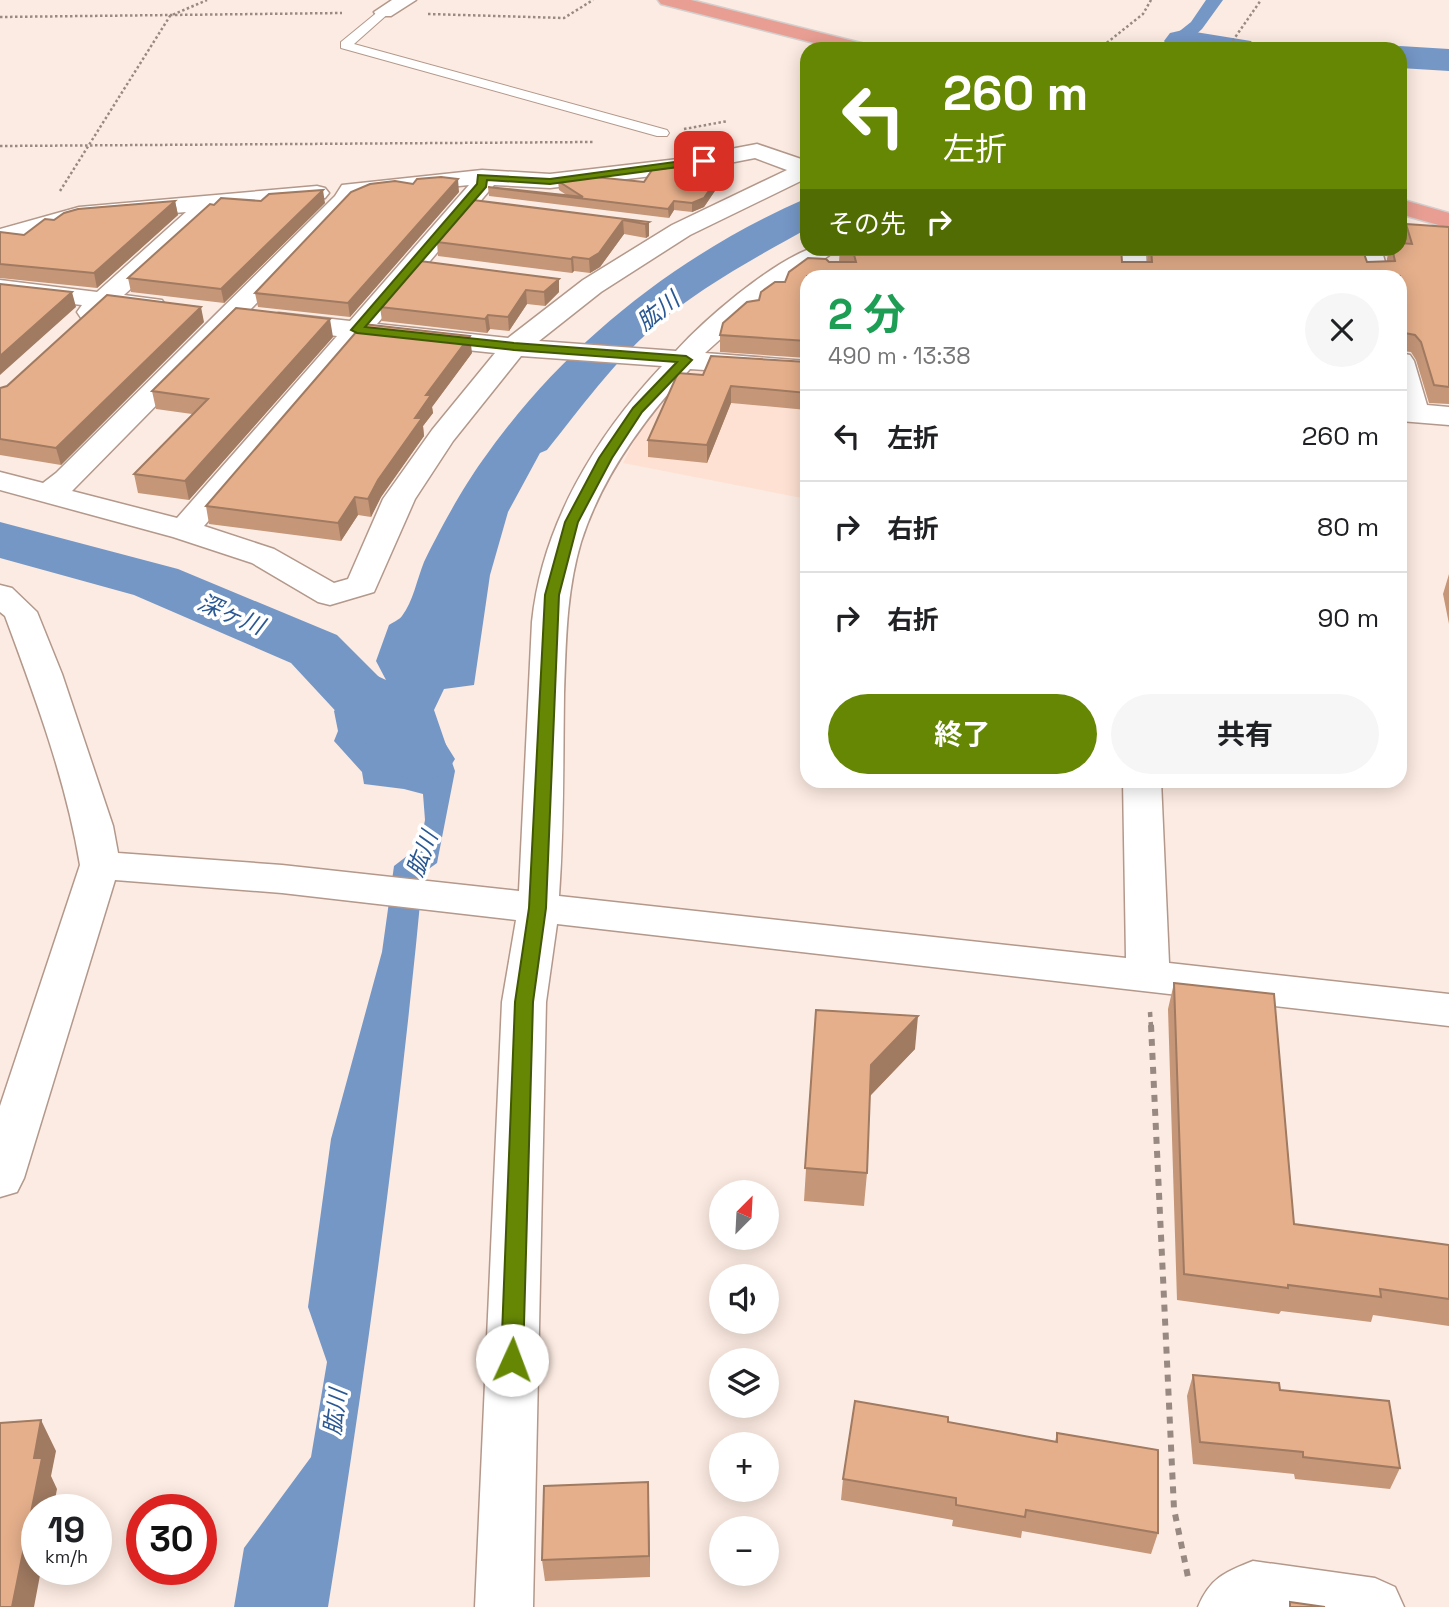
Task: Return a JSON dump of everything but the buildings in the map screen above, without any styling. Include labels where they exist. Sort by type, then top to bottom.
[{"type":"main road","points":[[668,0],[834,42]]},
{"type":"main road","points":[[1407,208],[1449,221]]},
{"type":"street","points":[[384,12],[406,0]]},
{"type":"street","points":[[0,237],[39,225],[106,211],[482,177],[550,181],[678,166],[757,151],[800,166]]},
{"type":"street","points":[[0,481],[184,530],[263,556],[330,595],[362,585],[399,499],[442,436],[514,347],[592,286],[681,230],[800,172]]},
{"type":"street","points":[[184,530],[414,263],[480,204],[482,177]]},
{"type":"street","points":[[47,495],[67,480],[204,313],[345,198],[351,190]]},
{"type":"street","points":[[72,328],[211,203]]},
{"type":"street","points":[[0,261],[31,236],[39,225]]},
{"type":"street","points":[[653,225],[681,230]]},
{"type":"street","points":[[503,1607],[525,907],[552,595],[571,522],[606,458],[637,410],[680,359],[731,313],[784,272],[813,256]]},
{"type":"street","points":[[414,263],[441,267]]},
{"type":"street","points":[[565,282],[592,286]]},
{"type":"street","points":[[0,288],[514,347],[800,368]]},
{"type":"street","points":[[1407,413],[1449,416]]},
{"type":"street","points":[[0,595],[20,612],[44,674],[93,826],[100,865],[0,1178]]},
{"type":"street","points":[[1142,788],[1148,976]]},
{"type":"street","points":[[100,865],[282,878],[1449,1010]]},
{"type":"street","points":[[1209,1601],[1252,1590],[1375,1607]]},
{"type":"lane","points":[[384,12],[345,45],[662,133]]},
{"type":"path","points":[[39,225],[170,16],[207,0]]},
{"type":"path","points":[[0,17],[384,12],[564,18],[593,0]]},
{"type":"path","points":[[1108,42],[1143,14],[1151,0]]},
{"type":"path","points":[[1232,42],[1261,0]]},
{"type":"path","points":[[0,146],[610,142],[728,121]]},
{"type":"path","points":[[1148,976],[1174,1509],[1209,1601]]},
{"type":"shaded area","points":[[695,364],[800,372],[800,498],[623,463],[648,413]]},
{"type":"water","points":[[1206,0],[1223,0],[1202,29],[1188,42],[1166,42],[1191,22]]},
{"type":"water","name":"肱川","points":[[800,201],[800,233],[688,300],[624,356],[547,450],[540,453],[508,512],[490,575],[474,685],[444,689],[434,710],[455,771],[437,863],[423,873],[382,1241],[328,1607],[234,1607],[244,1548],[311,1457],[327,1362],[308,1307],[331,1139],[382,952],[394,866],[420,846],[425,820],[423,794],[364,784],[362,772],[334,741],[338,731],[334,711],[371,673],[386,680],[376,661],[389,625],[406,610],[424,562],[444,524],[482,461],[514,418],[587,341],[626,307],[669,275],[759,221]]},
{"type":"waterway","points":[[1183,41],[1190,42]]},
{"type":"waterway","points":[[1407,57],[1449,60]]},
{"type":"waterway","name":"深ヶ川","points":[[0,540],[156,582],[314,649],[420,759]]},
{"type":"route","points":[[512,1360],[524,1002],[538,908],[552,595],[571,522],[606,458],[637,410],[686,360],[514,347],[357,330],[482,185],[482,177],[550,181],[704,161]]}]
